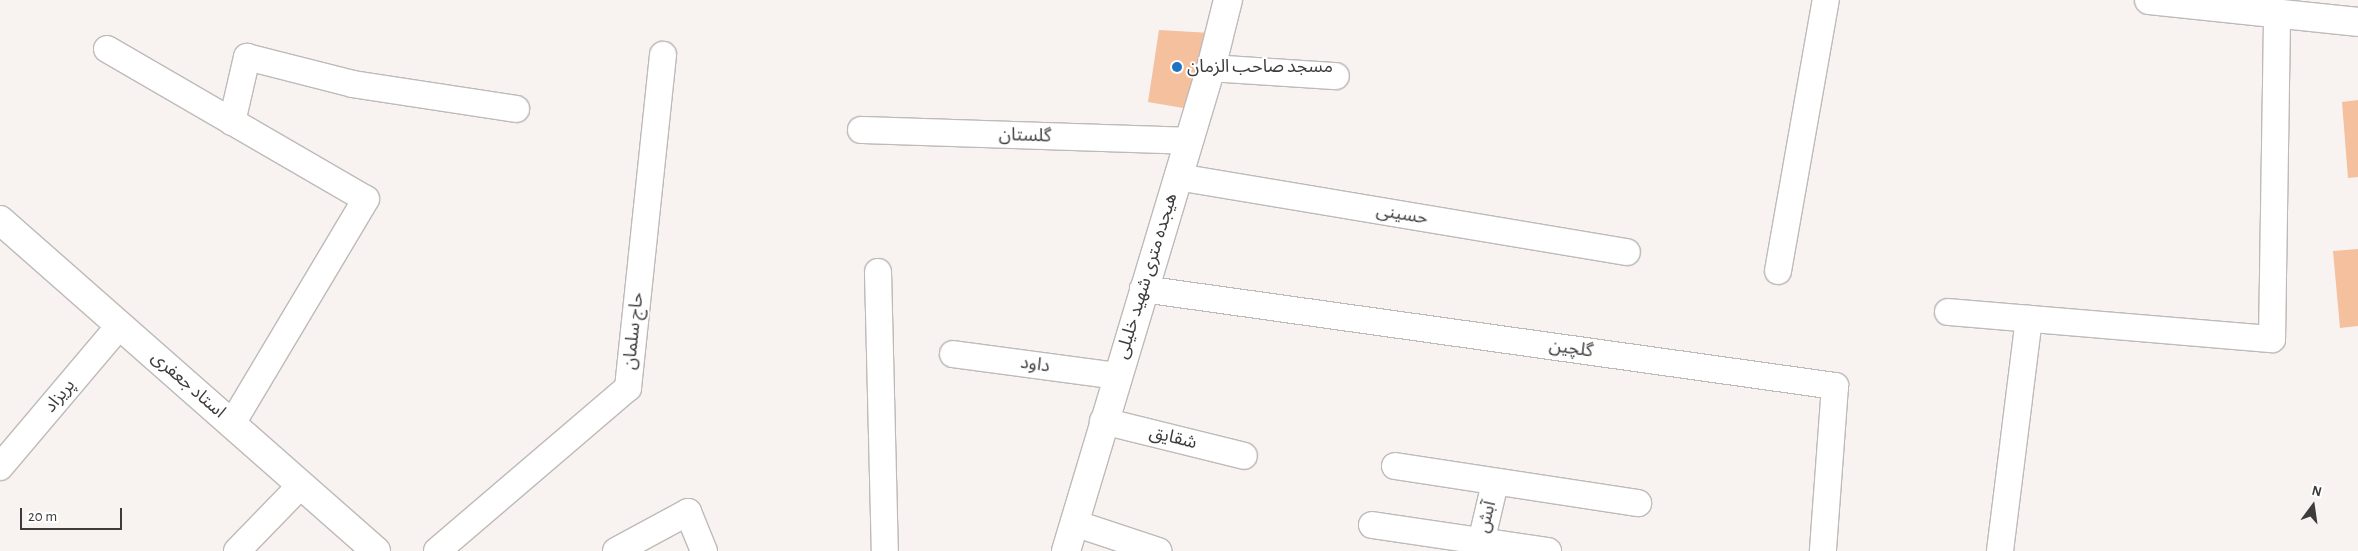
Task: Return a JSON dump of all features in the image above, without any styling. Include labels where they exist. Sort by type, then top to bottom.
[{"type":"main road","name":"هیجده متری شهید خلیلی","points":[[1066,551],[1103,421],[1211,68],[1228,0]]},
{"type":"main road","points":[[2149,0],[2358,22]]},
{"type":"main road","name":"استاد جعفری","points":[[0,220],[376,551]]},
{"type":"street","points":[[1778,271],[1826,0]]},
{"type":"street","points":[[1948,312],[2272,339],[2277,13]]},
{"type":"street","points":[[107,50],[366,198],[232,424]]},
{"type":"street","name":"حاج سلمان","points":[[437,551],[628,388],[664,55]]},
{"type":"street","points":[[232,122],[247,57],[353,84],[516,110]]},
{"type":"street","points":[[1211,68],[1336,76]]},
{"type":"street","name":"گلستان","points":[[861,130],[1188,141]]},
{"type":"street","name":"حسینی","points":[[1178,177],[1627,252]]},
{"type":"street","points":[[878,272],[885,551]]},
{"type":"street","name":"گلچین","points":[[1143,289],[1835,386],[1823,551]]},
{"type":"street","points":[[2000,551],[2029,319]]},
{"type":"street","name":"پریزاد","points":[[0,467],[120,326]]},
{"type":"street","name":"داود","points":[[953,354],[1117,376]]},
{"type":"street","name":"شقایق","points":[[1103,421],[1244,456]]},
{"type":"street","points":[[1395,466],[1495,484],[1638,503]]},
{"type":"street","name":"آبش","points":[[1480,546],[1495,484]]},
{"type":"street","points":[[237,551],[301,485]]},
{"type":"street","points":[[616,551],[688,512],[704,551]]},
{"type":"street","points":[[1074,523],[1158,551]]},
{"type":"street","points":[[1372,525],[1480,546],[1548,551]]},
{"type":"building","name":"مسجد صاحب الزمان","points":[[1159,30],[1211,33],[1189,109],[1148,102]]},
{"type":"building","points":[[2358,100],[2358,177],[2348,178],[2342,102]]},
{"type":"building","points":[[2358,249],[2358,326],[2340,328],[2333,251]]},
{"type":"place","name":"مسجد صاحب الزمان","points":[[1177,67]]}]
